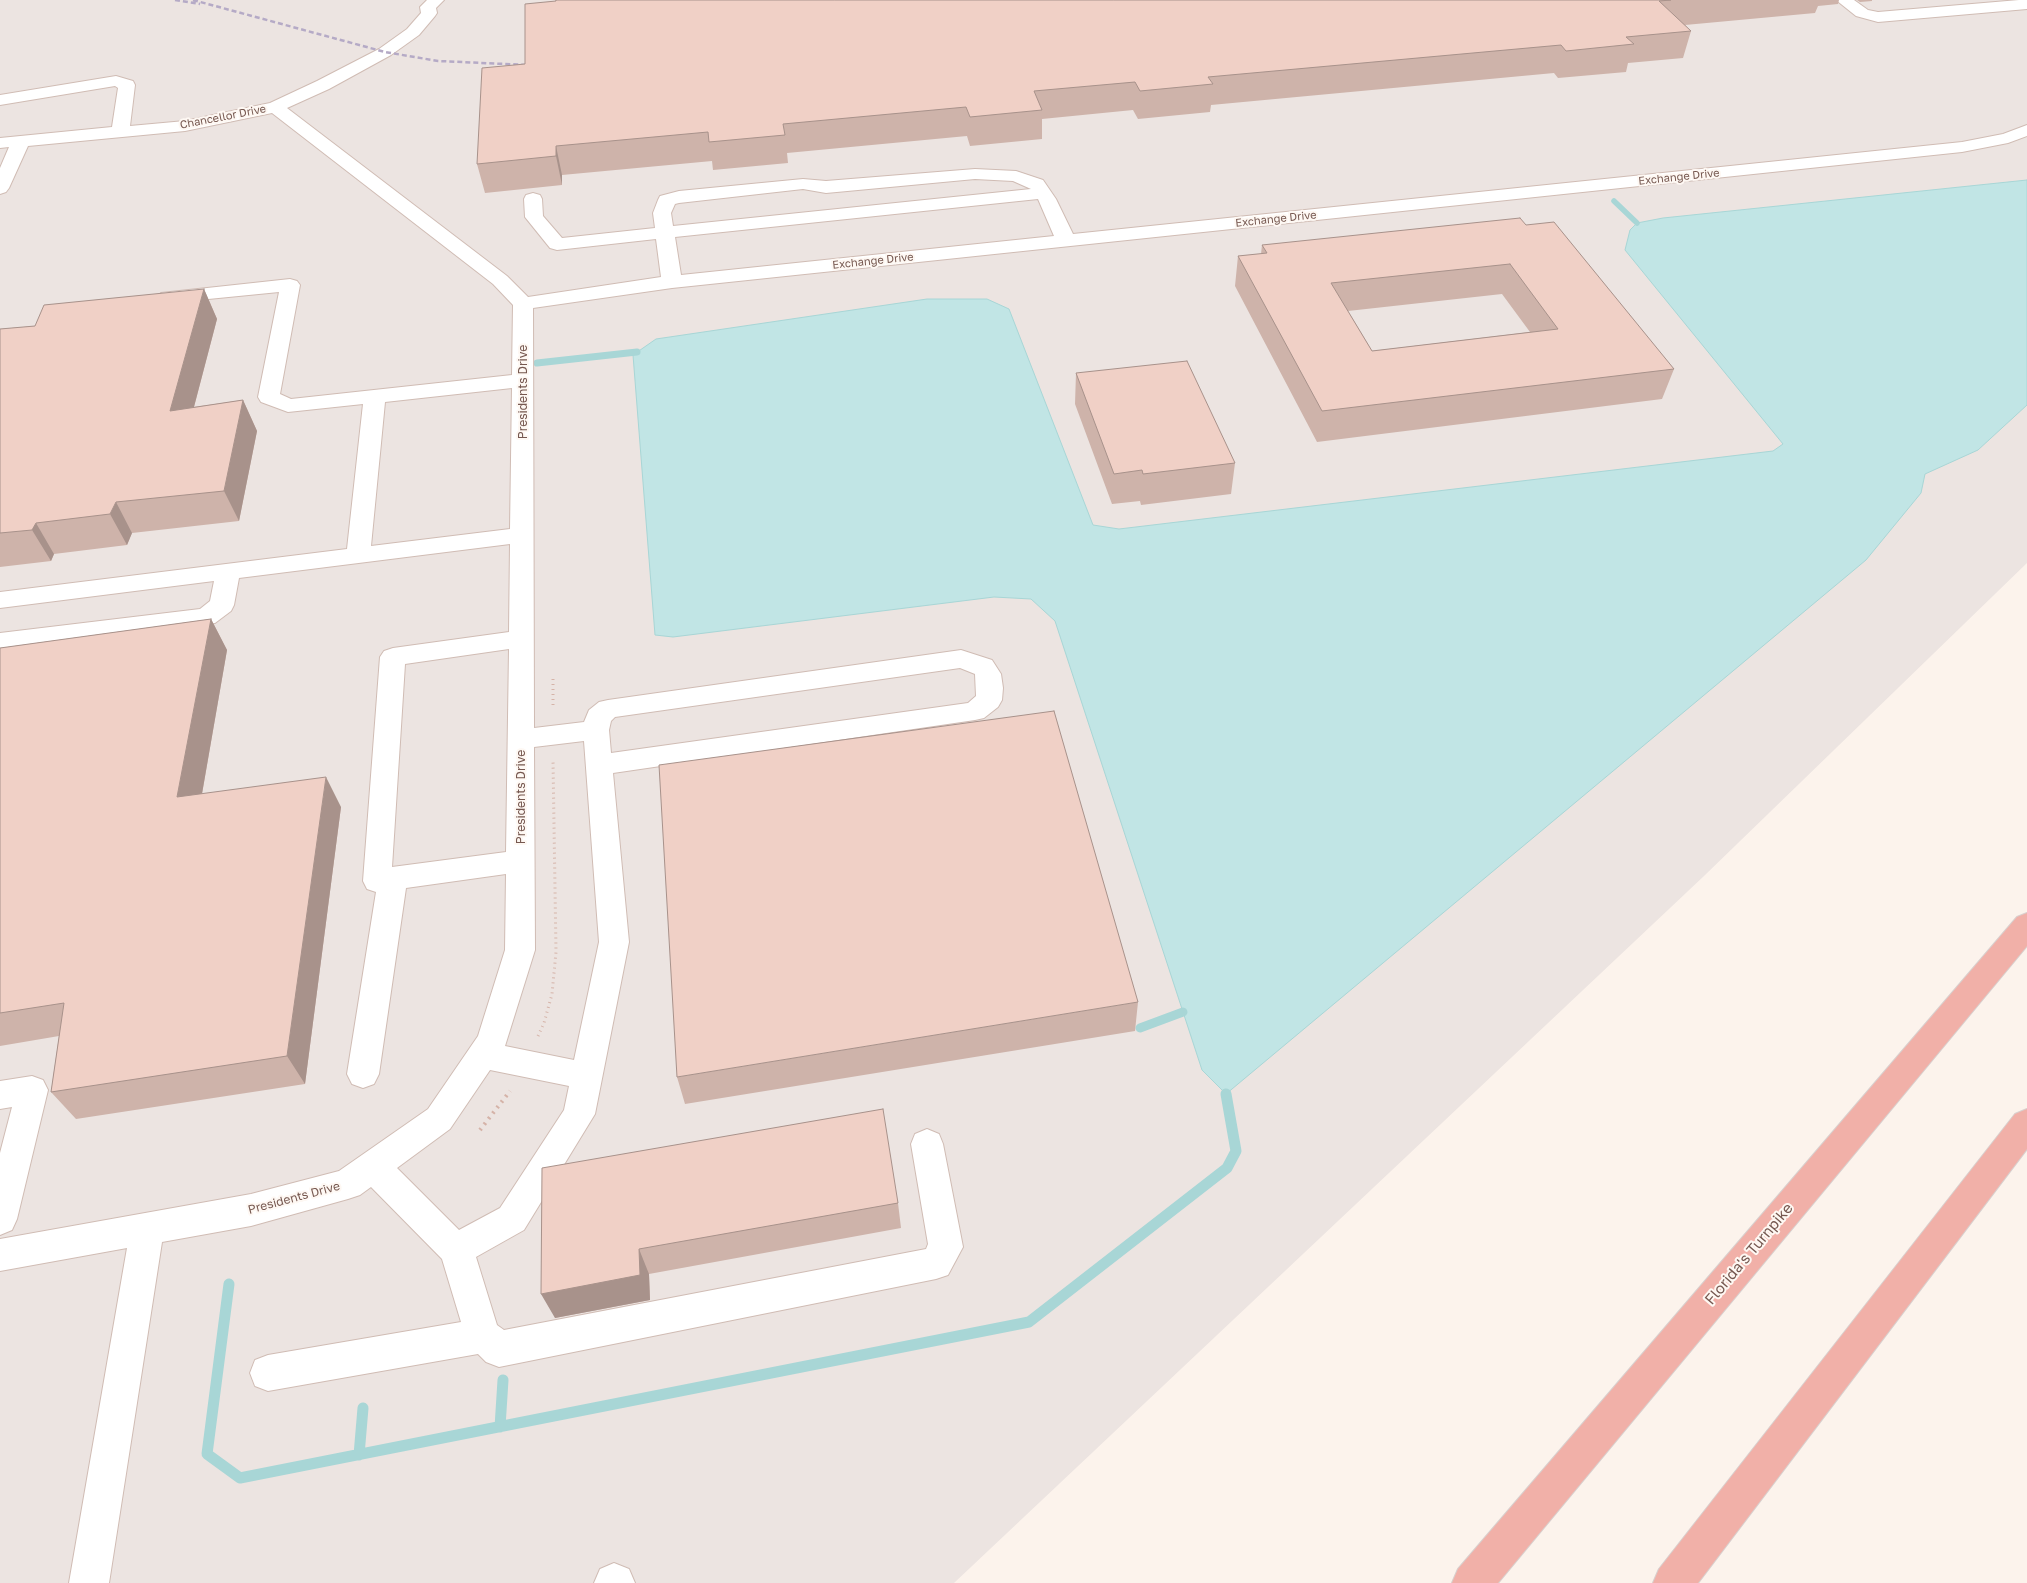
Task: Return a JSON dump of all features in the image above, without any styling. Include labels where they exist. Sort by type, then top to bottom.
[{"type":"highway","name":"Florida's Turnpike","points":[[1472,1583],[2027,925]]},
{"type":"highway","points":[[1673,1583],[2027,1124]]},
{"type":"street","name":"Chancellor Drive","points":[[0,143],[184,126],[275,107],[323,85],[385,52],[413,32],[429,11],[439,8],[448,0]]},
{"type":"street","points":[[1844,0],[1862,14],[1878,17],[2027,4]]},
{"type":"street","points":[[2022,0],[2027,4]]},
{"type":"street","points":[[0,100],[116,81],[127,84],[120,132]]},
{"type":"street","points":[[275,107],[500,280],[523,304]]},
{"type":"street","name":"Exchange Drive","points":[[523,304],[672,282],[1962,147],[2008,138],[2027,130]]},
{"type":"street","points":[[0,188],[21,141]]},
{"type":"street","points":[[672,282],[662,213],[667,200],[678,197],[774,187],[803,184],[826,187],[975,174],[1016,176],[1037,184],[1066,241]]},
{"type":"street","points":[[533,199],[534,217],[557,244],[1043,193]]},
{"type":"street","points":[[153,298],[290,285],[269,397],[288,406],[522,380]]},
{"type":"street","name":"Presidents Drive","points":[[0,1255],[251,1210],[348,1184],[439,1119],[492,1040],[520,950],[523,304]]},
{"type":"street","points":[[358,555],[375,396]]},
{"type":"street","points":[[0,600],[522,536]]},
{"type":"street","points":[[0,642],[206,617],[222,605],[228,572]]},
{"type":"street","points":[[520,860],[377,881],[393,657],[522,639]]},
{"type":"street","points":[[456,1250],[512,1219],[579,1114],[614,942],[596,730],[598,717],[608,709],[961,659],[983,666],[988,674],[990,700],[975,711],[599,765]]},
{"type":"street","points":[[521,739],[596,730]]},
{"type":"street","points":[[363,1074],[382,940],[393,879]]},
{"type":"street","points":[[482,1055],[587,1076]]},
{"type":"street","points":[[0,1094],[32,1090],[0,1218]]},
{"type":"street","points":[[372,1166],[456,1250],[483,1336],[499,1349],[936,1264],[946,1247],[927,1144]]},
{"type":"street","points":[[89,1583],[147,1229]]},
{"type":"street","points":[[268,1373],[483,1336]]},
{"type":"shaded area","points":[[0,0],[2027,0],[2027,563],[1704,876],[954,1583],[0,1583]]},
{"type":"water","points":[[2027,180],[2027,405],[1978,450],[1925,474],[1921,493],[1866,560],[1226,1094],[1202,1070],[1055,621],[1031,599],[994,597],[673,637],[655,635],[633,355],[656,339],[927,299],[987,299],[1009,309],[1093,525],[1119,529],[1773,451],[1783,444],[1625,250],[1630,230],[1637,223],[1663,218]]},
{"type":"building","points":[[556,0],[1671,0],[1659,1],[1691,31],[1626,37],[1634,44],[1566,51],[1561,45],[1208,77],[1213,84],[1140,91],[1135,82],[1034,91],[1042,110],[970,117],[966,107],[783,124],[785,135],[709,142],[708,132],[556,146],[556,156],[477,164],[482,68],[525,64],[525,4]]},
{"type":"building","points":[[1520,218],[1526,225],[1554,222],[1674,369],[1322,411],[1238,256],[1267,253],[1262,245]],"holes":[[[1510,264],[1558,329],[1372,351],[1331,283]]]},
{"type":"building","points":[[204,289],[170,411],[243,400],[224,491],[116,502],[110,514],[36,523],[32,530],[0,533],[0,329],[35,326],[44,305]]},
{"type":"building","points":[[1187,361],[1235,463],[1143,474],[1142,470],[1114,474],[1076,373]]},
{"type":"building","points":[[211,619],[177,797],[326,777],[287,1056],[51,1092],[64,1003],[0,1013],[0,648]]},
{"type":"building","points":[[1054,711],[1138,1002],[677,1077],[659,765]]},
{"type":"building","points":[[883,1109],[898,1203],[639,1249],[640,1275],[541,1294],[542,1168]]},
{"type":"waterway","points":[[1614,201],[1637,223]]},
{"type":"waterway","points":[[537,363],[637,352]]},
{"type":"waterway","points":[[1140,1028],[1183,1012]]},
{"type":"waterway","points":[[500,1427],[1029,1322],[1227,1168],[1236,1151],[1226,1094]]},
{"type":"waterway","points":[[229,1284],[207,1454],[240,1478],[359,1454]]},
{"type":"waterway","points":[[500,1427],[503,1380]]},
{"type":"waterway","points":[[359,1454],[363,1408]]},
{"type":"waterway","points":[[359,1454],[500,1427]]},
{"type":"railway","points":[[175,0],[200,4]]},
{"type":"railway","points":[[193,0],[385,52],[438,61],[528,65]]}]
